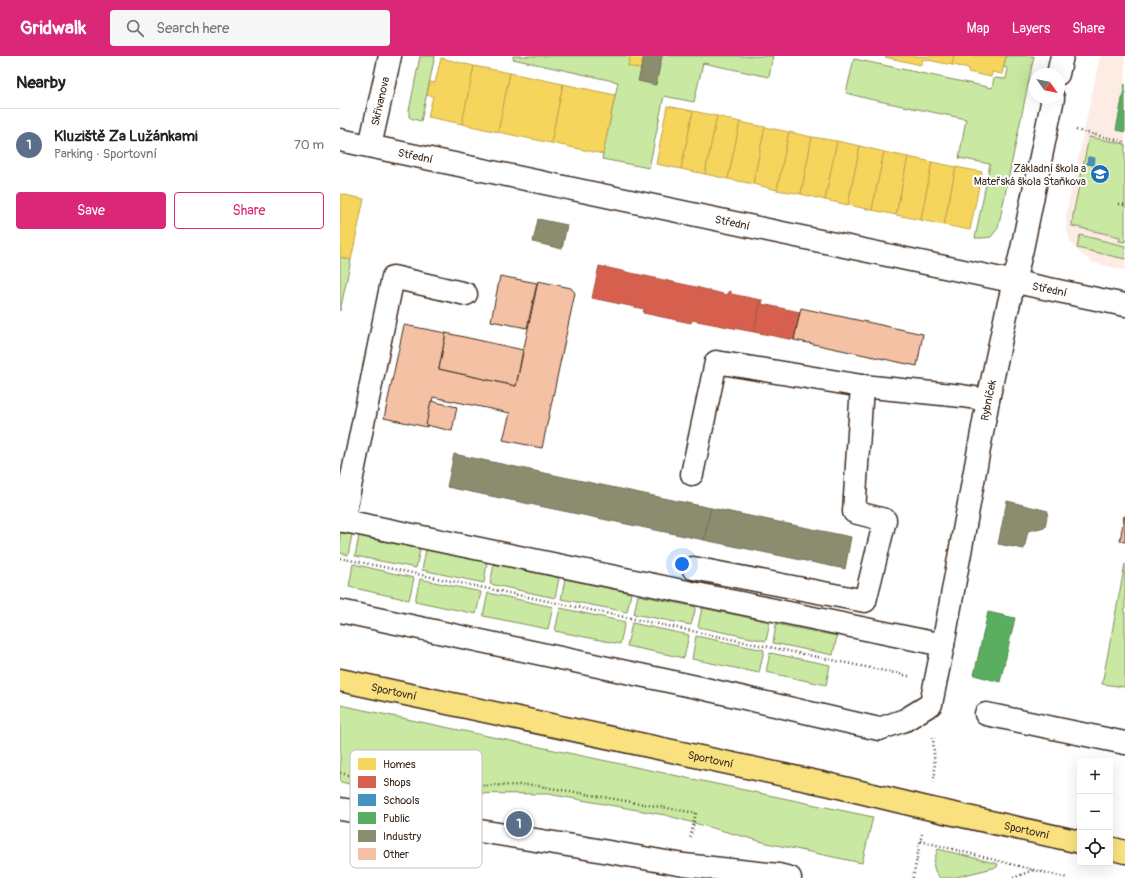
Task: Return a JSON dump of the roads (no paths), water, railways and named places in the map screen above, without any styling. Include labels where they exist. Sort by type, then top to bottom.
[{"type":"main road","name":"Sportovní","points":[[340,680],[831,785],[926,808],[1077,841]]},
{"type":"main road","points":[[1113,849],[1125,852]]},
{"type":"street","name":"Skřivanova","points":[[370,146],[390,56]]},
{"type":"street","points":[[1059,68],[1062,56]]},
{"type":"street","name":"Rybníček","points":[[340,611],[701,688],[880,729],[905,720],[931,704],[988,400],[1052,104]]},
{"type":"street","name":"Střední","points":[[340,140],[1125,305]]},
{"type":"street","points":[[466,294],[393,277],[342,520],[943,645]]},
{"type":"street","points":[[692,474],[716,362],[862,386],[988,400]]},
{"type":"street","points":[[693,568],[865,601],[885,520],[854,512],[862,386]]},
{"type":"street","points":[[986,714],[1125,743]]},
{"type":"street","points":[[340,809],[350,811]]},
{"type":"street","points":[[482,831],[684,865],[778,875],[790,878]]},
{"type":"place","name":"Základní škola a Mateřská škola Staňkova","points":[[1100,174]]},
{"type":"place","name":"Kluziště Za Lužánkami","points":[[519,824]]}]
